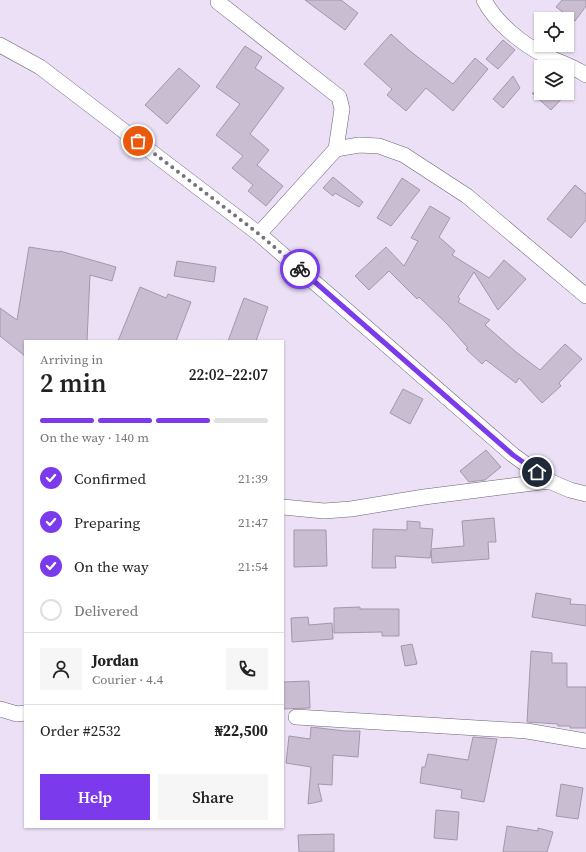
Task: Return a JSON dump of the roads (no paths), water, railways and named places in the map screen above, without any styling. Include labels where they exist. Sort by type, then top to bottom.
[{"type":"street","points":[[484,0],[488,8],[506,27],[527,45],[586,75]]},
{"type":"street","points":[[218,2],[339,97],[342,109],[336,149],[259,234]]},
{"type":"street","points":[[0,46],[40,67],[259,234],[513,455],[549,480],[570,490],[586,494]]},
{"type":"street","points":[[336,149],[359,145],[379,146],[404,155],[467,196],[586,296]]},
{"type":"street","points":[[284,507],[324,511],[350,509],[424,497],[549,480]]},
{"type":"street","points":[[0,709],[17,714],[24,713]]},
{"type":"street","points":[[296,717],[527,731],[586,741]]}]
